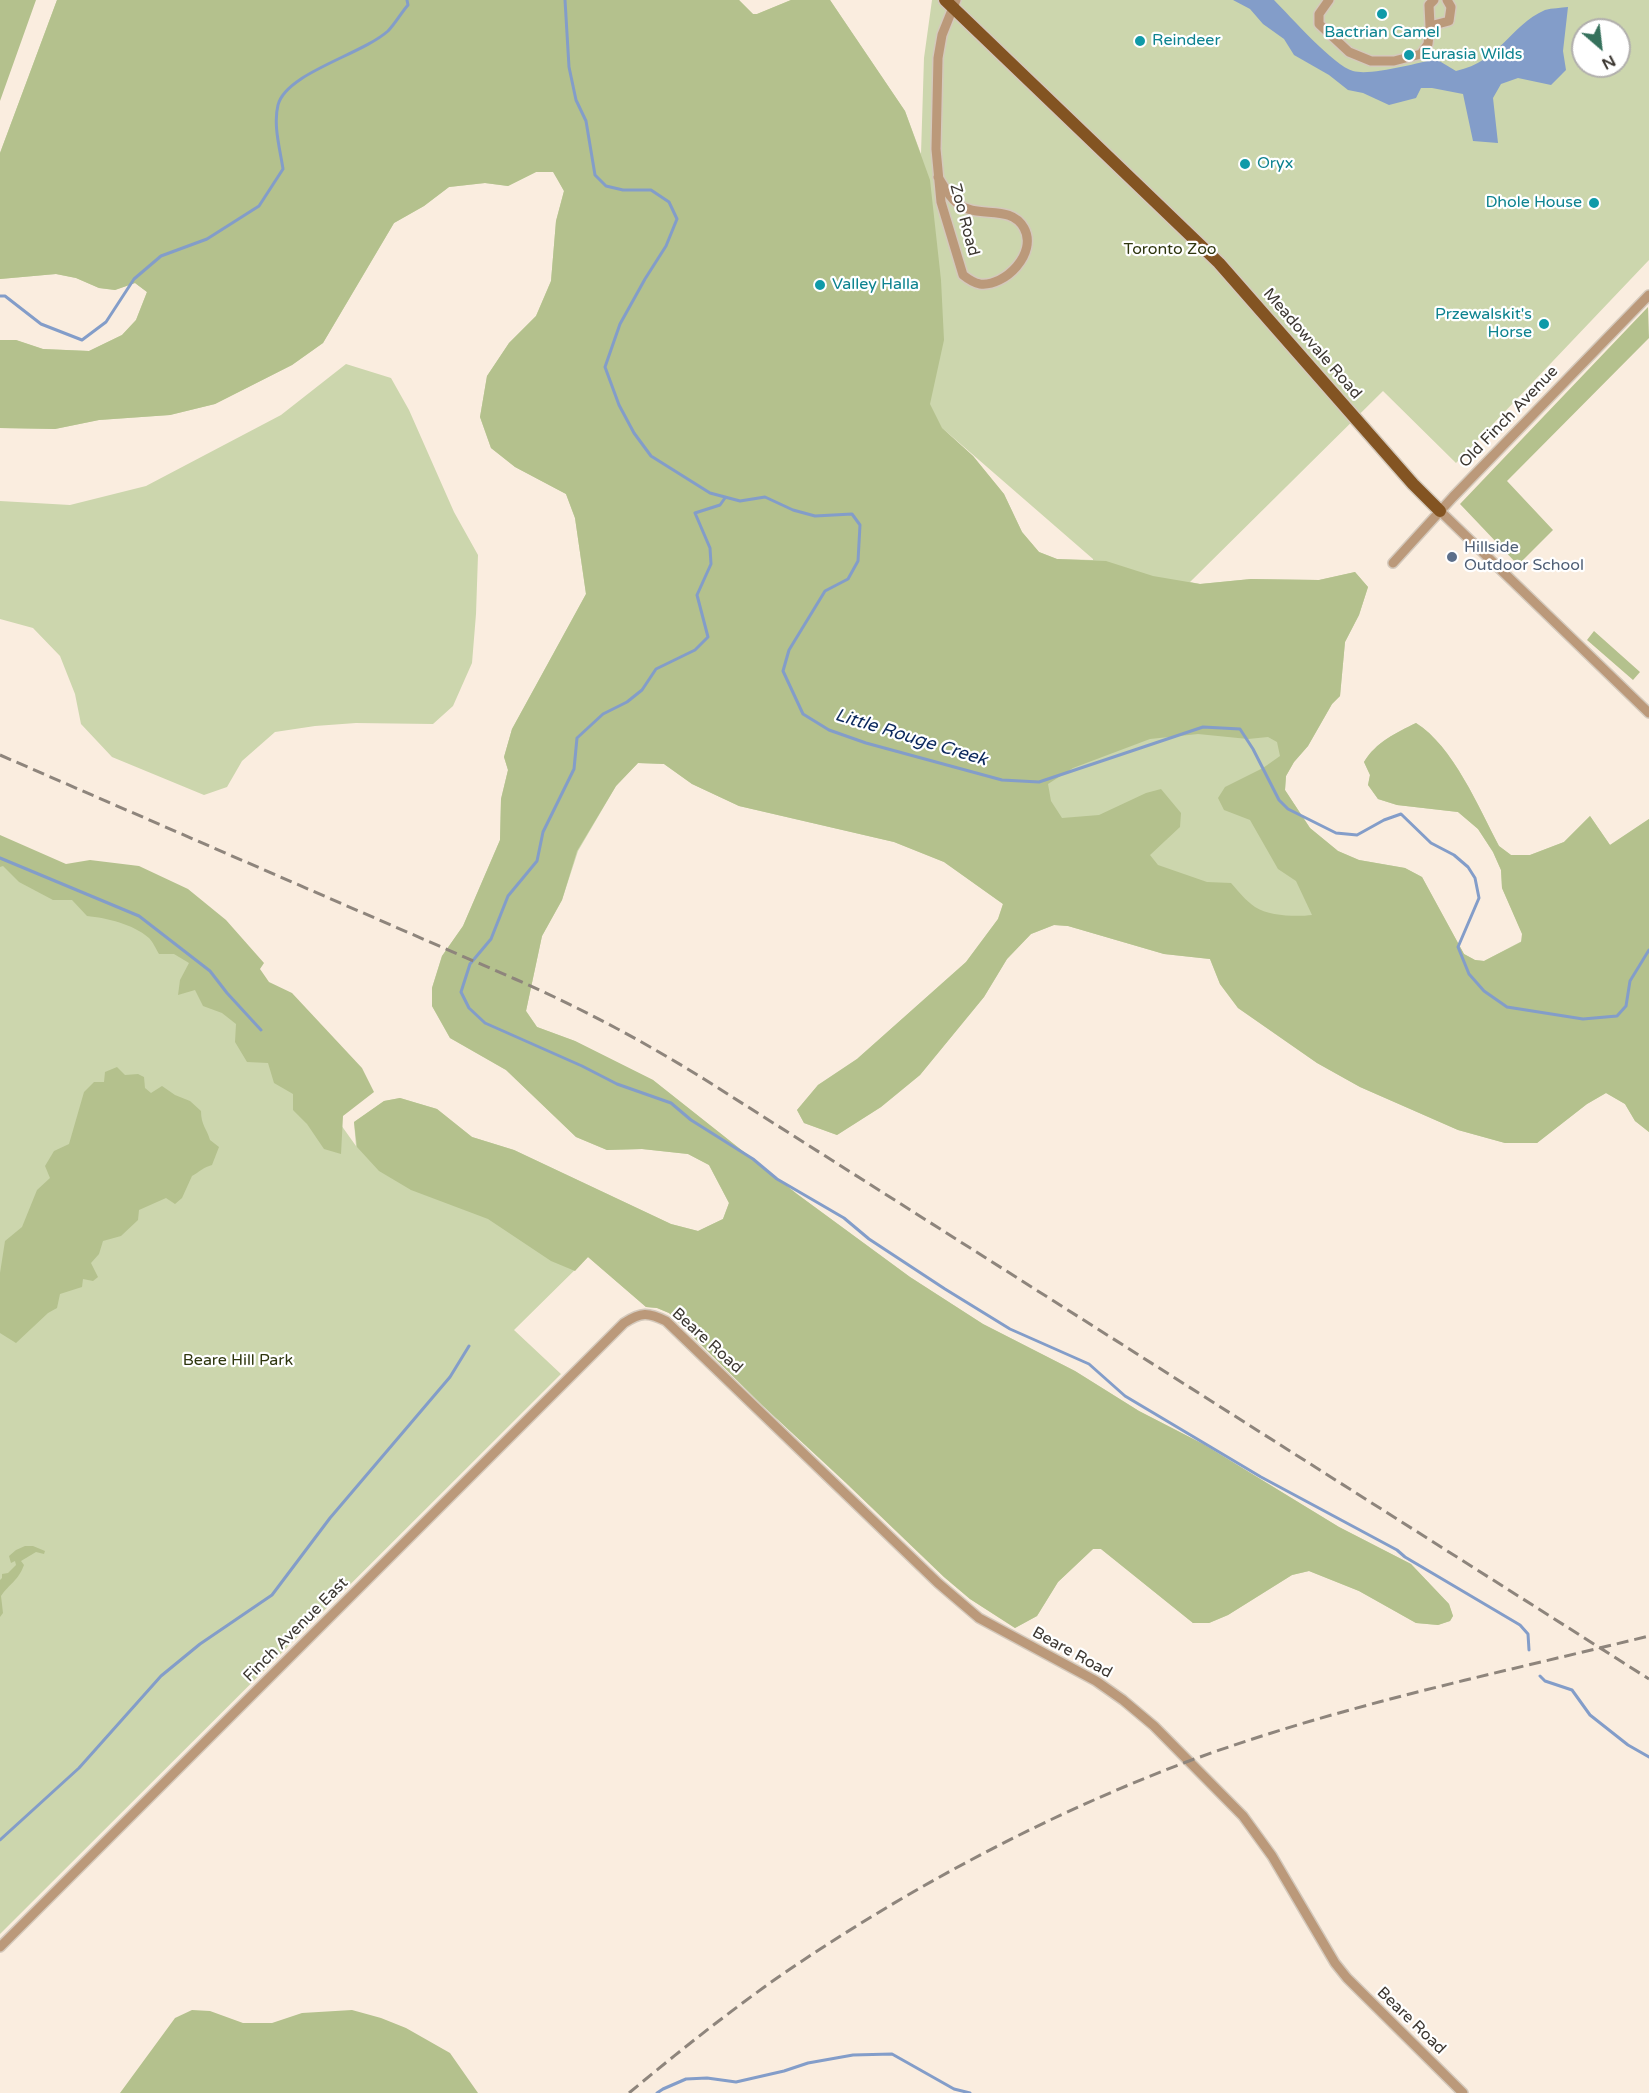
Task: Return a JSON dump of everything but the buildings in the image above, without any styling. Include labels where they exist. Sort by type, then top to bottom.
[{"type":"main road","name":"Meadowvale Road","points":[[951,2],[1219,263],[1413,484],[1440,511]]},
{"type":"street","points":[[1329,0],[1319,14],[1319,24],[1349,52],[1371,61],[1394,61],[1421,54],[1428,44],[1429,5],[1434,0]]},
{"type":"street","points":[[1430,26],[1449,21],[1451,7],[1448,0]]},
{"type":"street","name":"Zoo Road","points":[[938,177],[957,204],[972,211],[1005,213],[1020,222],[1028,237],[1027,244],[1016,267],[1010,273],[990,283],[979,284],[963,275],[940,202],[938,177],[936,149],[938,58],[951,2]]},
{"type":"street","name":"Old Finch Avenue","points":[[1393,563],[1440,511],[1649,295]]},
{"type":"street","name":"Meadowvale Road","points":[[1440,511],[1649,713]]},
{"type":"street","name":"Beare Road","points":[[613,1334],[636,1315],[646,1314],[666,1321],[938,1582],[979,1618],[1096,1681],[1154,1726],[1243,1816],[1272,1856],[1335,1963],[1347,1978],[1463,2093]]},
{"type":"street","name":"Finch Avenue East","points":[[0,1947],[613,1334]]},
{"type":"green space","points":[[0,0],[36,0],[0,101]]},
{"type":"green space","points":[[57,0],[739,0],[753,14],[757,14],[791,0],[830,0],[905,111],[921,154],[924,58],[932,0],[1649,0],[1649,260],[1456,463],[1383,391],[1190,582],[1200,584],[1251,579],[1319,580],[1355,572],[1368,587],[1359,615],[1345,642],[1340,696],[1332,704],[1308,746],[1294,762],[1286,776],[1285,790],[1310,828],[1338,851],[1359,860],[1405,868],[1422,877],[1464,954],[1475,960],[1484,961],[1522,941],[1522,933],[1502,888],[1501,870],[1493,852],[1478,829],[1458,812],[1397,805],[1378,799],[1368,785],[1370,775],[1364,762],[1380,744],[1416,723],[1429,733],[1442,747],[1464,779],[1499,846],[1511,855],[1530,855],[1564,842],[1590,816],[1610,845],[1649,819],[1649,1132],[1635,1121],[1625,1104],[1606,1093],[1587,1104],[1537,1143],[1505,1143],[1458,1130],[1360,1087],[1317,1063],[1238,1008],[1220,984],[1210,959],[1164,954],[1068,926],[1054,925],[1031,934],[1007,959],[984,997],[920,1075],[881,1107],[837,1135],[804,1123],[797,1110],[818,1085],[857,1059],[966,962],[998,919],[1003,904],[944,862],[894,842],[739,806],[692,784],[664,764],[638,763],[616,786],[578,851],[562,900],[542,936],[526,1011],[537,1027],[575,1041],[653,1080],[797,1194],[910,1277],[983,1324],[1075,1371],[1139,1411],[1203,1444],[1339,1527],[1411,1564],[1449,1604],[1453,1616],[1450,1621],[1438,1625],[1416,1623],[1359,1591],[1309,1571],[1292,1575],[1228,1615],[1209,1623],[1193,1623],[1101,1549],[1093,1549],[1058,1582],[1037,1616],[1015,1628],[970,1599],[944,1577],[763,1406],[669,1313],[657,1308],[646,1307],[588,1257],[514,1330],[561,1374],[0,1934],[0,849],[198,924],[356,1146],[354,1122],[384,1101],[400,1098],[437,1109],[472,1137],[514,1150],[671,1224],[698,1231],[723,1219],[729,1203],[709,1165],[688,1154],[642,1149],[607,1150],[576,1137],[506,1070],[450,1038],[432,1006],[432,988],[442,956],[463,926],[500,840],[501,799],[508,770],[504,757],[512,729],[586,594],[575,518],[566,494],[515,467],[491,448],[480,417],[487,376],[509,343],[536,316],[551,281],[556,221],[564,191],[554,172],[536,172],[508,186],[485,183],[449,187],[424,206],[394,223],[323,343],[292,365],[215,404],[170,415],[99,420],[55,429],[0,428],[0,340],[16,340],[43,349],[89,351],[122,335],[136,320],[147,292],[135,283],[115,290],[99,288],[76,278],[56,274],[0,279],[0,153]],"holes":[[[941,427],[1093,559],[1057,559],[1039,552],[1022,532],[1004,494],[973,456]]]},
{"type":"green space","points":[[57,0],[739,0],[753,14],[757,14],[791,0],[830,0],[905,111],[930,180],[941,280],[944,340],[930,404],[942,428],[973,456],[1004,494],[1022,532],[1039,552],[1057,559],[1106,561],[1153,576],[1200,584],[1251,579],[1319,580],[1355,572],[1368,587],[1359,615],[1345,642],[1340,696],[1332,704],[1308,746],[1294,762],[1286,776],[1285,790],[1310,828],[1338,851],[1359,860],[1405,868],[1422,877],[1464,954],[1475,960],[1484,961],[1521,942],[1522,934],[1502,888],[1501,870],[1493,852],[1478,829],[1458,812],[1397,805],[1378,799],[1368,785],[1370,775],[1364,762],[1374,749],[1394,734],[1416,723],[1429,733],[1442,747],[1464,779],[1499,846],[1511,855],[1530,855],[1564,842],[1590,816],[1610,845],[1649,819],[1649,1132],[1635,1121],[1625,1104],[1606,1093],[1587,1104],[1537,1143],[1505,1143],[1458,1130],[1360,1087],[1317,1063],[1238,1008],[1220,984],[1210,959],[1164,954],[1068,926],[1054,925],[1031,934],[1007,959],[984,997],[920,1075],[881,1107],[837,1135],[804,1123],[797,1110],[818,1085],[857,1059],[966,962],[998,919],[1003,904],[944,862],[894,842],[739,806],[692,784],[664,764],[638,763],[616,786],[577,851],[562,900],[542,936],[526,1011],[537,1027],[575,1041],[653,1080],[797,1194],[910,1277],[983,1324],[1075,1371],[1139,1411],[1203,1444],[1339,1527],[1411,1564],[1449,1604],[1453,1616],[1450,1621],[1438,1625],[1416,1623],[1359,1591],[1309,1571],[1292,1575],[1228,1615],[1209,1623],[1193,1623],[1101,1549],[1093,1549],[1058,1582],[1037,1616],[1015,1628],[970,1599],[944,1577],[763,1406],[669,1313],[657,1308],[646,1307],[588,1257],[575,1271],[551,1261],[488,1219],[411,1190],[379,1171],[357,1147],[354,1122],[384,1101],[400,1098],[437,1109],[472,1137],[514,1150],[671,1224],[698,1231],[723,1219],[729,1203],[709,1165],[688,1154],[642,1149],[607,1150],[576,1137],[506,1070],[450,1038],[432,1006],[432,988],[442,956],[463,926],[500,840],[501,799],[508,770],[504,757],[512,729],[586,594],[575,518],[566,494],[515,467],[491,448],[480,417],[487,376],[509,343],[536,316],[551,281],[556,221],[564,191],[553,172],[536,172],[508,186],[485,183],[449,187],[424,206],[394,223],[323,343],[292,365],[215,404],[170,415],[99,420],[55,429],[0,428],[0,340],[16,340],[43,349],[89,351],[122,335],[136,320],[147,292],[135,283],[115,290],[99,288],[76,278],[56,274],[0,279],[0,153]],"holes":[[[1198,734],[1248,739],[1268,737],[1277,742],[1280,756],[1263,768],[1225,787],[1218,798],[1224,810],[1250,820],[1278,869],[1296,881],[1312,915],[1291,916],[1261,910],[1252,905],[1231,883],[1207,882],[1158,865],[1150,855],[1180,827],[1181,813],[1161,789],[1146,793],[1099,815],[1062,818],[1051,801],[1048,784],[1073,768],[1150,739]]]},
{"type":"green space","points":[[1648,307],[1649,338],[1507,481],[1553,530],[1518,565],[1460,504]]},
{"type":"green space","points":[[346,364],[391,378],[409,410],[454,512],[478,555],[472,663],[453,706],[433,724],[356,723],[275,732],[242,761],[227,787],[204,795],[112,757],[81,724],[75,694],[60,656],[33,628],[0,619],[0,501],[70,505],[146,486],[281,415]]},
{"type":"green space","points":[[1594,631],[1640,672],[1633,680],[1587,640]]},
{"type":"green space","points":[[0,835],[66,864],[90,860],[139,866],[188,889],[226,920],[264,963],[260,969],[269,982],[292,993],[362,1068],[374,1092],[343,1116],[341,1154],[324,1149],[307,1124],[293,1110],[293,1094],[274,1083],[268,1063],[247,1062],[235,1042],[236,1024],[222,1013],[203,1006],[195,990],[178,995],[180,980],[189,963],[174,954],[159,954],[149,938],[128,925],[87,916],[72,900],[53,900],[19,882],[3,866],[0,867]]},
{"type":"green space","points":[[117,1067],[125,1075],[138,1074],[144,1077],[145,1088],[151,1093],[162,1086],[190,1101],[201,1111],[210,1140],[219,1147],[212,1165],[192,1176],[182,1198],[175,1204],[166,1198],[139,1210],[138,1220],[121,1236],[103,1241],[99,1254],[91,1263],[98,1277],[93,1281],[83,1279],[82,1287],[60,1294],[57,1308],[48,1313],[16,1343],[0,1333],[0,1273],[5,1241],[22,1227],[37,1190],[50,1178],[45,1166],[54,1151],[69,1144],[84,1092],[94,1082],[104,1082],[105,1072]]},
{"type":"green space","points":[[25,1546],[33,1546],[45,1551],[44,1554],[36,1552],[21,1561],[24,1565],[22,1570],[1,1596],[3,1613],[0,1617],[2,1574],[8,1573],[16,1565],[15,1561],[11,1563],[9,1556]]},
{"type":"green space","points":[[192,2010],[210,2011],[243,2023],[272,2023],[302,2013],[352,2010],[381,2018],[406,2028],[450,2053],[478,2093],[120,2093],[175,2018]]},
{"type":"water","points":[[1233,0],[1274,0],[1312,40],[1335,60],[1353,71],[1361,72],[1436,59],[1456,71],[1484,60],[1522,25],[1545,10],[1568,7],[1563,51],[1566,70],[1551,85],[1518,78],[1501,84],[1493,98],[1498,143],[1473,141],[1463,94],[1421,88],[1416,98],[1389,105],[1363,93],[1348,90],[1329,75],[1294,55],[1284,39],[1263,24],[1250,9]]},
{"type":"waterway","name":"Little Rouge Creek","points":[[0,296],[5,296],[41,324],[82,340],[106,322],[134,279],[161,256],[207,239],[259,206],[283,169],[276,121],[278,105],[284,94],[309,74],[376,40],[388,31],[408,5],[407,0]]},
{"type":"waterway","name":"Little Rouge Creek","points":[[565,0],[569,67],[576,100],[586,121],[595,175],[606,186],[623,190],[651,190],[669,202],[677,219],[666,246],[620,324],[605,367],[619,405],[634,433],[651,456],[710,493],[740,501],[765,497],[793,510],[815,516],[852,514],[860,525],[858,561],[848,579],[825,591],[789,650],[783,671],[803,714],[829,730],[866,743],[1002,780],[1039,782],[1203,727],[1240,729],[1279,800],[1288,809],[1336,833],[1357,835],[1384,820],[1401,814],[1431,843],[1454,855],[1468,867],[1475,878],[1479,898],[1458,947],[1469,974],[1484,991],[1507,1007],[1583,1019],[1617,1016],[1626,1006],[1630,981],[1649,950]]},
{"type":"waterway","points":[[725,498],[720,505],[695,513],[710,548],[711,564],[697,595],[708,637],[695,650],[656,669],[642,690],[627,702],[603,714],[577,738],[574,769],[543,832],[537,861],[508,896],[491,939],[470,964],[461,992],[469,1008],[485,1023],[617,1084],[671,1103],[691,1120],[753,1159],[777,1179],[844,1218],[869,1239],[1010,1329],[1089,1364],[1125,1396],[1261,1477],[1397,1550],[1405,1557],[1520,1625],[1528,1634],[1529,1650]]},
{"type":"waterway","points":[[0,858],[139,916],[210,971],[261,1030]]},
{"type":"waterway","points":[[0,1840],[79,1768],[161,1676],[200,1644],[272,1595],[330,1518],[450,1377],[469,1346]]},
{"type":"waterway","points":[[1540,1676],[1545,1681],[1572,1690],[1590,1715],[1628,1745],[1649,1757]]},
{"type":"waterway","points":[[657,2093],[686,2079],[707,2078],[736,2082],[808,2063],[853,2055],[892,2054],[954,2089],[970,2093]]},
{"type":"railway","points":[[0,755],[515,979],[635,1038],[704,1079],[1649,1679]]},
{"type":"railway","points":[[629,2093],[739,2006],[825,1946],[976,1857],[1081,1806],[1189,1761],[1245,1741],[1359,1707],[1649,1636]]},
{"type":"place","name":"Bactrian Camel","points":[[1382,14]]},
{"type":"place","name":"Reindeer","points":[[1140,41]]},
{"type":"place","name":"Eurasia Wilds","points":[[1409,55]]},
{"type":"place","name":"Oryx","points":[[1245,164]]},
{"type":"place","name":"Dhole House","points":[[1594,203]]},
{"type":"place","name":"Valley Halla","points":[[820,285]]},
{"type":"place","name":"Przewalskit's Horse","points":[[1544,324]]},
{"type":"place","name":"Hillside Outdoor School","points":[[1452,557]]},
{"type":"park label","name":"Toronto Zoo","points":[[1170,250]]},
{"type":"park label","name":"Beare Hill Park","points":[[238,1361]]}]
